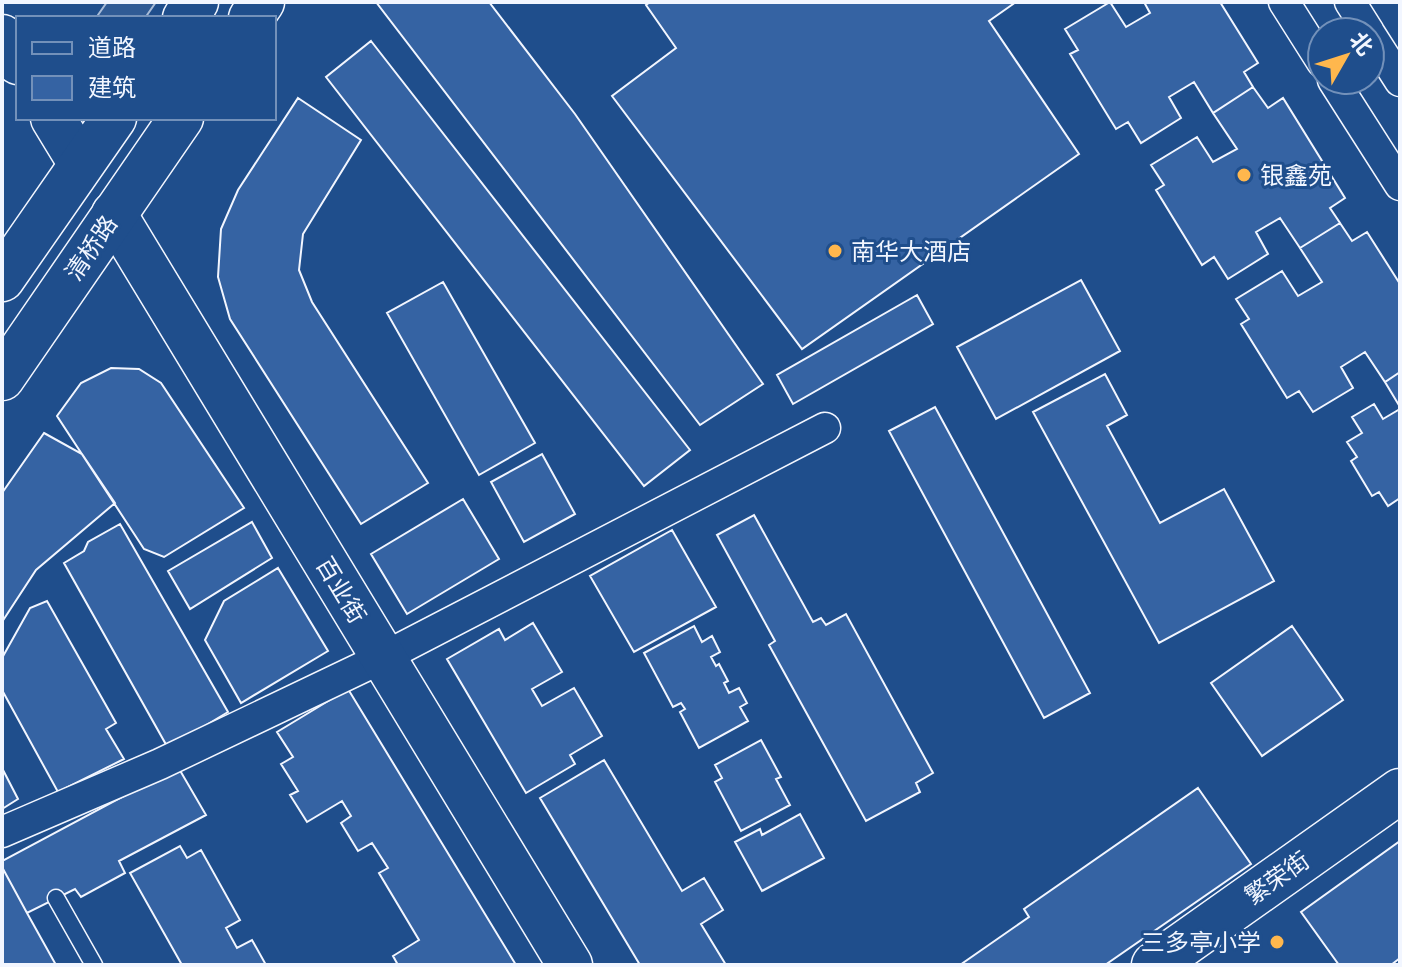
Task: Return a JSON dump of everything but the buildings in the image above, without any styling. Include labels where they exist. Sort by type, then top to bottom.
[{"type":"street","points":[[1284,2],[1306,37]]},
{"type":"street","points":[[2,37],[16,59]]},
{"type":"street","points":[[1386,59],[1400,81]]},
{"type":"street","points":[[1343,96],[1400,185]]},
{"type":"street","points":[[54,120],[81,164]]},
{"type":"street","points":[[2,279],[113,120]]},
{"type":"street","name":"清桥路","points":[[2,378],[180,120]]},
{"type":"street","name":"百业街","points":[[114,214],[570,965]]},
{"type":"street","points":[[14,834],[382,658],[825,428]]},
{"type":"street","name":"繁荣街","points":[[1154,965],[1400,791]]},
{"type":"lane","points":[[56,898],[94,965]]},
{"type":"shaded area","points":[[107,2],[156,2],[146,16],[98,15]]},
{"type":"place","name":"银鑫苑","points":[[1244,175]]},
{"type":"place","name":"南华大酒店","points":[[835,251]]},
{"type":"place","name":"三多亭小学","points":[[1277,942]]}]
